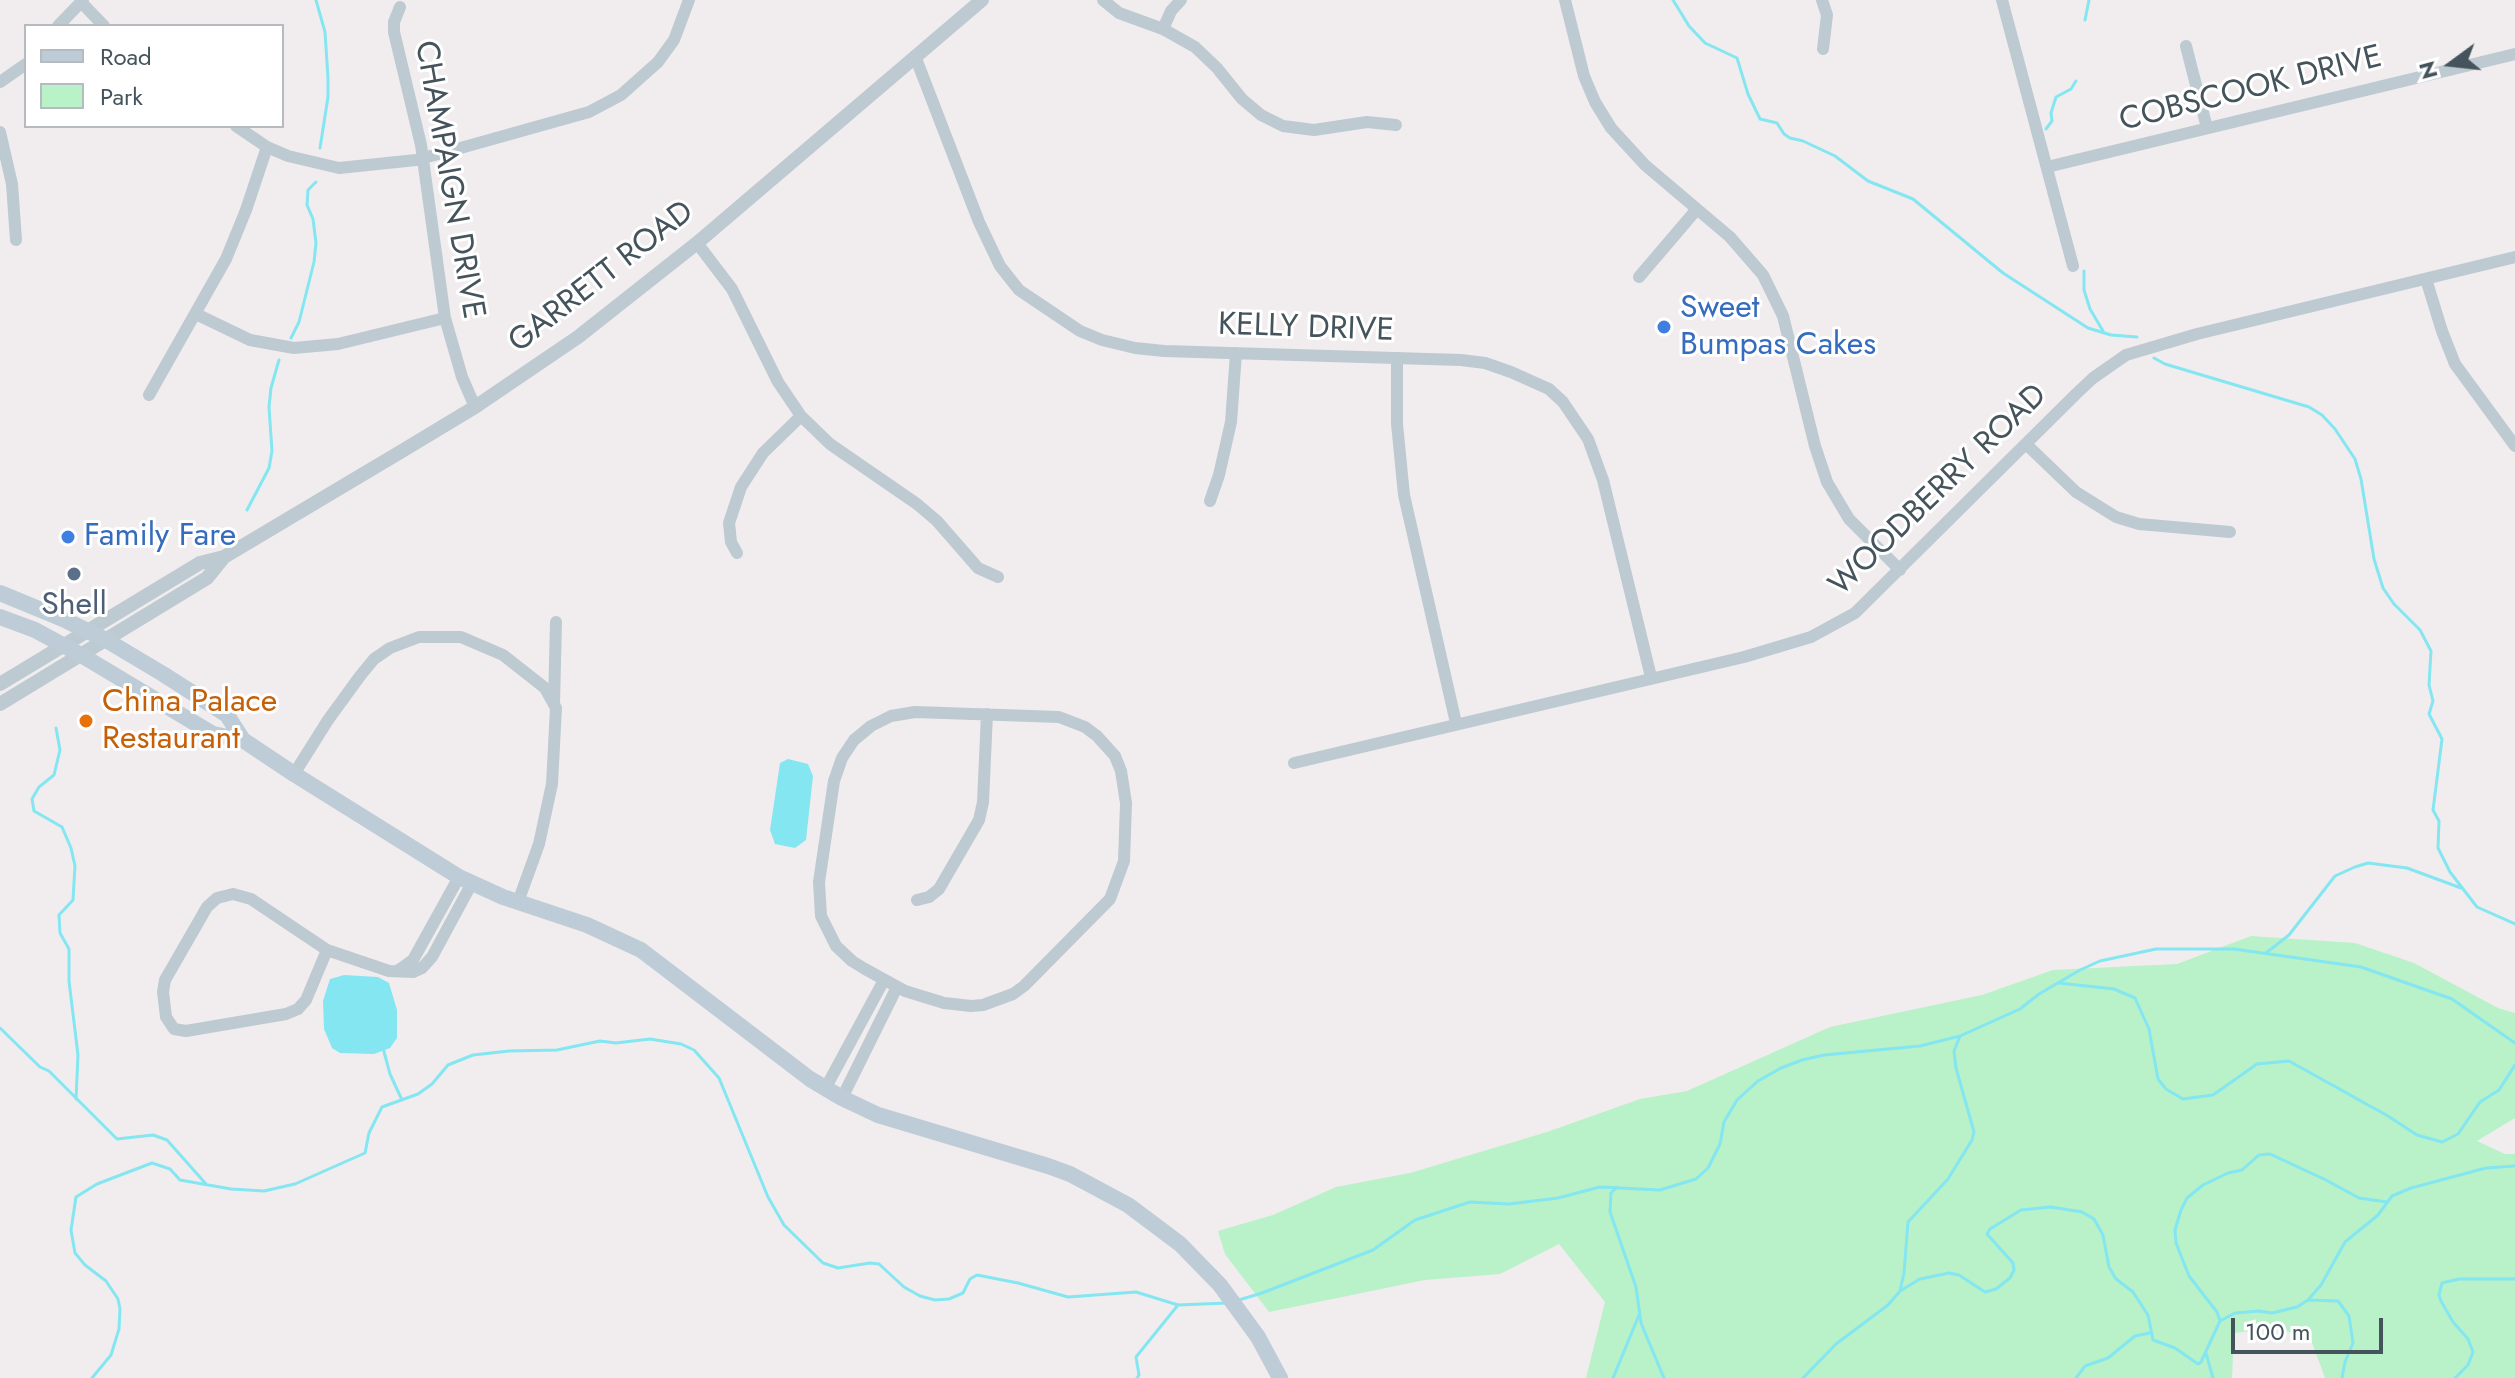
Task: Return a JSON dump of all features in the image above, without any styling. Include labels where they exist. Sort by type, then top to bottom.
[{"type":"main road","points":[[0,593],[106,640],[227,715],[243,740]]},
{"type":"main road","points":[[0,617],[35,630],[81,655],[213,734],[243,740],[465,880],[587,925],[641,950],[825,1089],[842,1098],[878,1115],[1026,1158],[1070,1174],[1106,1192],[1149,1219],[1207,1271],[1258,1337],[1280,1378]]},
{"type":"street","points":[[239,128],[267,147],[308,162],[339,168],[380,166],[423,158],[589,112],[621,95],[658,62],[674,40],[689,0]]},
{"type":"street","name":"GARRETT ROAD","points":[[0,684],[200,563],[224,557],[475,407],[578,337],[697,243],[982,0]]},
{"type":"street","points":[[1103,0],[1132,19],[1163,29],[1195,47],[1242,99],[1261,115],[1283,126],[1314,130],[1367,122],[1396,125]]},
{"type":"street","points":[[1163,29],[1171,11],[1181,0]]},
{"type":"street","points":[[1565,0],[1584,76],[1611,128],[1645,165],[1741,248],[1770,287],[1790,339],[1815,446],[1827,482],[1849,519],[1900,570]]},
{"type":"street","points":[[1822,0],[1827,15],[1823,49]]},
{"type":"street","points":[[2002,0],[2073,266]]},
{"type":"street","points":[[60,24],[82,1],[102,24]]},
{"type":"street","name":"CHAMPAIGN DRIVE","points":[[400,7],[394,32],[423,158],[445,318],[462,377],[475,407]]},
{"type":"street","points":[[2186,46],[2207,128]]},
{"type":"street","name":"COBSCOOK DRIVE","points":[[2047,167],[2515,54]]},
{"type":"street","name":"KELLY DRIVE","points":[[915,56],[979,222],[1000,266],[1019,290],[1060,319],[1102,340],[1135,348],[1485,363],[1549,389],[1563,402],[1588,439],[1603,480],[1651,677]]},
{"type":"street","points":[[0,82],[24,65]]},
{"type":"street","points":[[0,132],[12,184],[16,240]]},
{"type":"street","points":[[149,395],[196,314],[238,232],[267,147]]},
{"type":"street","points":[[1639,277],[1697,209]]},
{"type":"street","points":[[697,243],[732,289],[778,382],[801,416],[830,444],[937,521],[978,568],[998,577]]},
{"type":"street","name":"WOODBERRY ROAD","points":[[1294,763],[1744,657],[1811,637],[1855,613],[2093,378],[2126,355],[2197,334],[2515,257]]},
{"type":"street","points":[[2426,279],[2455,364],[2515,446]]},
{"type":"street","points":[[196,314],[250,340],[294,348],[325,346],[445,318]]},
{"type":"street","points":[[1210,501],[1231,422],[1236,353]]},
{"type":"street","points":[[1397,358],[1397,436],[1404,495],[1456,723]]},
{"type":"street","points":[[737,553],[728,533],[741,487],[763,453],[801,416]]},
{"type":"street","points":[[2027,445],[2076,492],[2116,517],[2139,524],[2230,532]]},
{"type":"street","name":"GARRETT ROAD","points":[[0,704],[207,578],[224,557]]},
{"type":"street","points":[[554,704],[556,622]]},
{"type":"street","points":[[294,774],[328,720],[374,659],[409,640],[431,636],[461,637],[489,647],[514,662],[545,688],[556,708],[552,784],[539,844],[518,902]]},
{"type":"street","points":[[915,712],[987,714],[1059,717],[1085,727],[1107,746],[1121,771],[1125,787],[1125,839],[1120,876],[1103,908],[1036,976],[1013,994],[983,1005],[958,1006],[897,987],[843,954],[829,935],[821,916],[819,882],[837,768],[862,733],[891,716],[915,712]]},
{"type":"street","points":[[917,900],[929,897],[939,889],[979,820],[983,802],[987,714]]},
{"type":"street","points":[[327,950],[306,1000],[293,1012],[186,1031],[174,1029],[166,1017],[165,980],[207,907],[217,898],[233,894],[245,896],[327,950],[381,969],[397,970],[413,960],[465,880]]},
{"type":"street","points":[[825,1089],[884,980]]},
{"type":"street","points":[[842,1098],[897,987]]},
{"type":"street","points":[[854,1035],[869,1042]]},
{"type":"green space","points":[[2251,936],[2355,943],[2414,963],[2498,1008],[2515,1013],[2515,1118],[2477,1141],[2505,1154],[2515,1154],[2515,1378],[2325,1378],[2311,1340],[2277,1328],[2234,1333],[2232,1378],[1586,1378],[1605,1302],[1559,1244],[1500,1274],[1425,1280],[1269,1312],[1225,1254],[1218,1231],[1273,1215],[1336,1187],[1410,1173],[1547,1132],[1640,1099],[1687,1091],[1830,1027],[1982,995],[2053,970],[2177,964]]},
{"type":"water","points":[[788,759],[808,764],[813,776],[806,840],[795,848],[775,844],[770,830],[780,763]]},
{"type":"water","points":[[344,975],[378,977],[389,983],[397,1010],[397,1038],[390,1048],[374,1054],[340,1053],[332,1048],[324,1029],[323,1001],[330,979]]},
{"type":"waterway","points":[[316,0],[325,32],[328,78],[320,148]]},
{"type":"waterway","points":[[1673,0],[1689,26],[1705,43],[1737,58],[1748,94],[1760,119],[1777,123],[1790,138],[1835,156],[1868,181],[1913,199],[2003,273],[2088,328],[2111,335],[2137,337]]},
{"type":"waterway","points":[[2085,20],[2089,0]]},
{"type":"waterway","points":[[2046,129],[2052,121],[2056,97],[2071,89],[2076,81]]},
{"type":"waterway","points":[[291,338],[299,322],[314,262],[316,243],[313,219],[307,205],[308,190],[316,182]]},
{"type":"waterway","points":[[2084,271],[2084,290],[2090,309],[2103,331]]},
{"type":"waterway","points":[[2154,358],[2165,364],[2309,407],[2335,429],[2355,459],[2374,559],[2383,588],[2420,630],[2431,651],[2429,685],[2433,701],[2429,714],[2442,739],[2433,810],[2439,821],[2438,848],[2450,872],[2477,907],[2515,924]]},
{"type":"waterway","points":[[247,510],[269,468],[272,451],[269,407],[279,360]]},
{"type":"waterway","points":[[56,728],[60,750],[54,775],[39,787],[32,799],[34,811],[62,827],[75,866],[73,900],[59,915],[60,933],[69,949],[69,981],[78,1055],[76,1099]]},
{"type":"waterway","points":[[2266,953],[2289,935],[2335,876],[2355,867],[2368,863],[2407,868],[2461,888]]},
{"type":"waterway","points":[[1239,1300],[1373,1250],[1415,1220],[1470,1202],[1509,1204],[1558,1198],[1600,1187],[1660,1190],[1696,1179],[1708,1168],[1720,1144],[1724,1122],[1737,1100],[1758,1081],[1781,1068],[1824,1055],[1920,1046],[1960,1036],[2020,1009],[2039,994],[2100,961],[2156,949],[2234,949],[2361,967],[2452,999],[2515,1043]]},
{"type":"waterway","points":[[2059,983],[2114,989],[2135,998],[2149,1029],[2158,1079],[2166,1089],[2183,1099],[2213,1095],[2257,1064],[2289,1061],[2417,1135],[2442,1142],[2458,1134],[2480,1102],[2499,1090],[2515,1065]]},
{"type":"waterway","points":[[0,1028],[40,1067],[49,1071],[117,1139],[153,1135],[167,1140],[206,1184]]},
{"type":"waterway","points":[[1900,1291],[1908,1222],[1948,1179],[1974,1132],[1956,1068],[1954,1051],[1960,1036]]},
{"type":"waterway","points":[[92,1378],[111,1355],[119,1329],[120,1309],[118,1299],[106,1281],[75,1253],[71,1230],[76,1197],[97,1184],[152,1163],[170,1169],[180,1180],[231,1189],[264,1191],[295,1184],[365,1153],[369,1133],[382,1107],[418,1094],[432,1084],[448,1065],[473,1055],[557,1050],[600,1041],[616,1043],[650,1039],[681,1044],[694,1050],[719,1078],[768,1197],[784,1225],[823,1263],[838,1268],[879,1264],[904,1287],[935,1300],[949,1299],[963,1293],[970,1279],[977,1275],[1068,1297],[1136,1292],[1178,1305],[1228,1303]]},
{"type":"waterway","points":[[383,1048],[402,1100]]},
{"type":"waterway","points":[[2220,1321],[2217,1312],[2189,1276],[2176,1243],[2175,1230],[2181,1210],[2187,1198],[2203,1185],[2242,1170],[2259,1155],[2270,1154],[2359,1198],[2387,1202]]},
{"type":"waterway","points":[[1803,1378],[1836,1344],[1888,1305],[1900,1291],[1920,1279],[1949,1273],[1959,1275],[1985,1292],[1996,1289],[2010,1278],[2014,1270],[2013,1263],[1987,1234],[1990,1229],[2021,1210],[2051,1207],[2082,1212],[2094,1219],[2103,1235],[2109,1267],[2116,1279],[2133,1292],[2148,1315],[2153,1340],[2175,1348],[2198,1364],[2220,1321],[2235,1313],[2272,1313],[2297,1307],[2308,1300],[2321,1285],[2345,1242],[2378,1215],[2392,1196],[2486,1168],[2515,1166]]},
{"type":"waterway","points":[[1617,1187],[1611,1193],[1610,1212],[1636,1287],[1641,1323],[1664,1378]]},
{"type":"waterway","points":[[2455,1378],[2468,1365],[2473,1352],[2468,1339],[2441,1301],[2442,1283],[2459,1279],[2515,1279]]},
{"type":"waterway","points":[[2308,1300],[2338,1301],[2349,1316],[2353,1343],[2342,1378]]},
{"type":"waterway","points":[[1137,1378],[1136,1357],[1178,1305]]},
{"type":"waterway","points":[[1613,1378],[1639,1315]]},
{"type":"waterway","points":[[2076,1378],[2085,1366],[2108,1358],[2135,1336],[2150,1333]]},
{"type":"waterway","points":[[2206,1353],[2213,1378]]},
{"type":"place","name":"Sweet Bumpas Cakes","points":[[1664,327]]},
{"type":"place","name":"Family Fare","points":[[68,537]]},
{"type":"place","name":"Shell","points":[[74,574]]},
{"type":"place","name":"China Palace Restaurant","points":[[86,721]]}]
